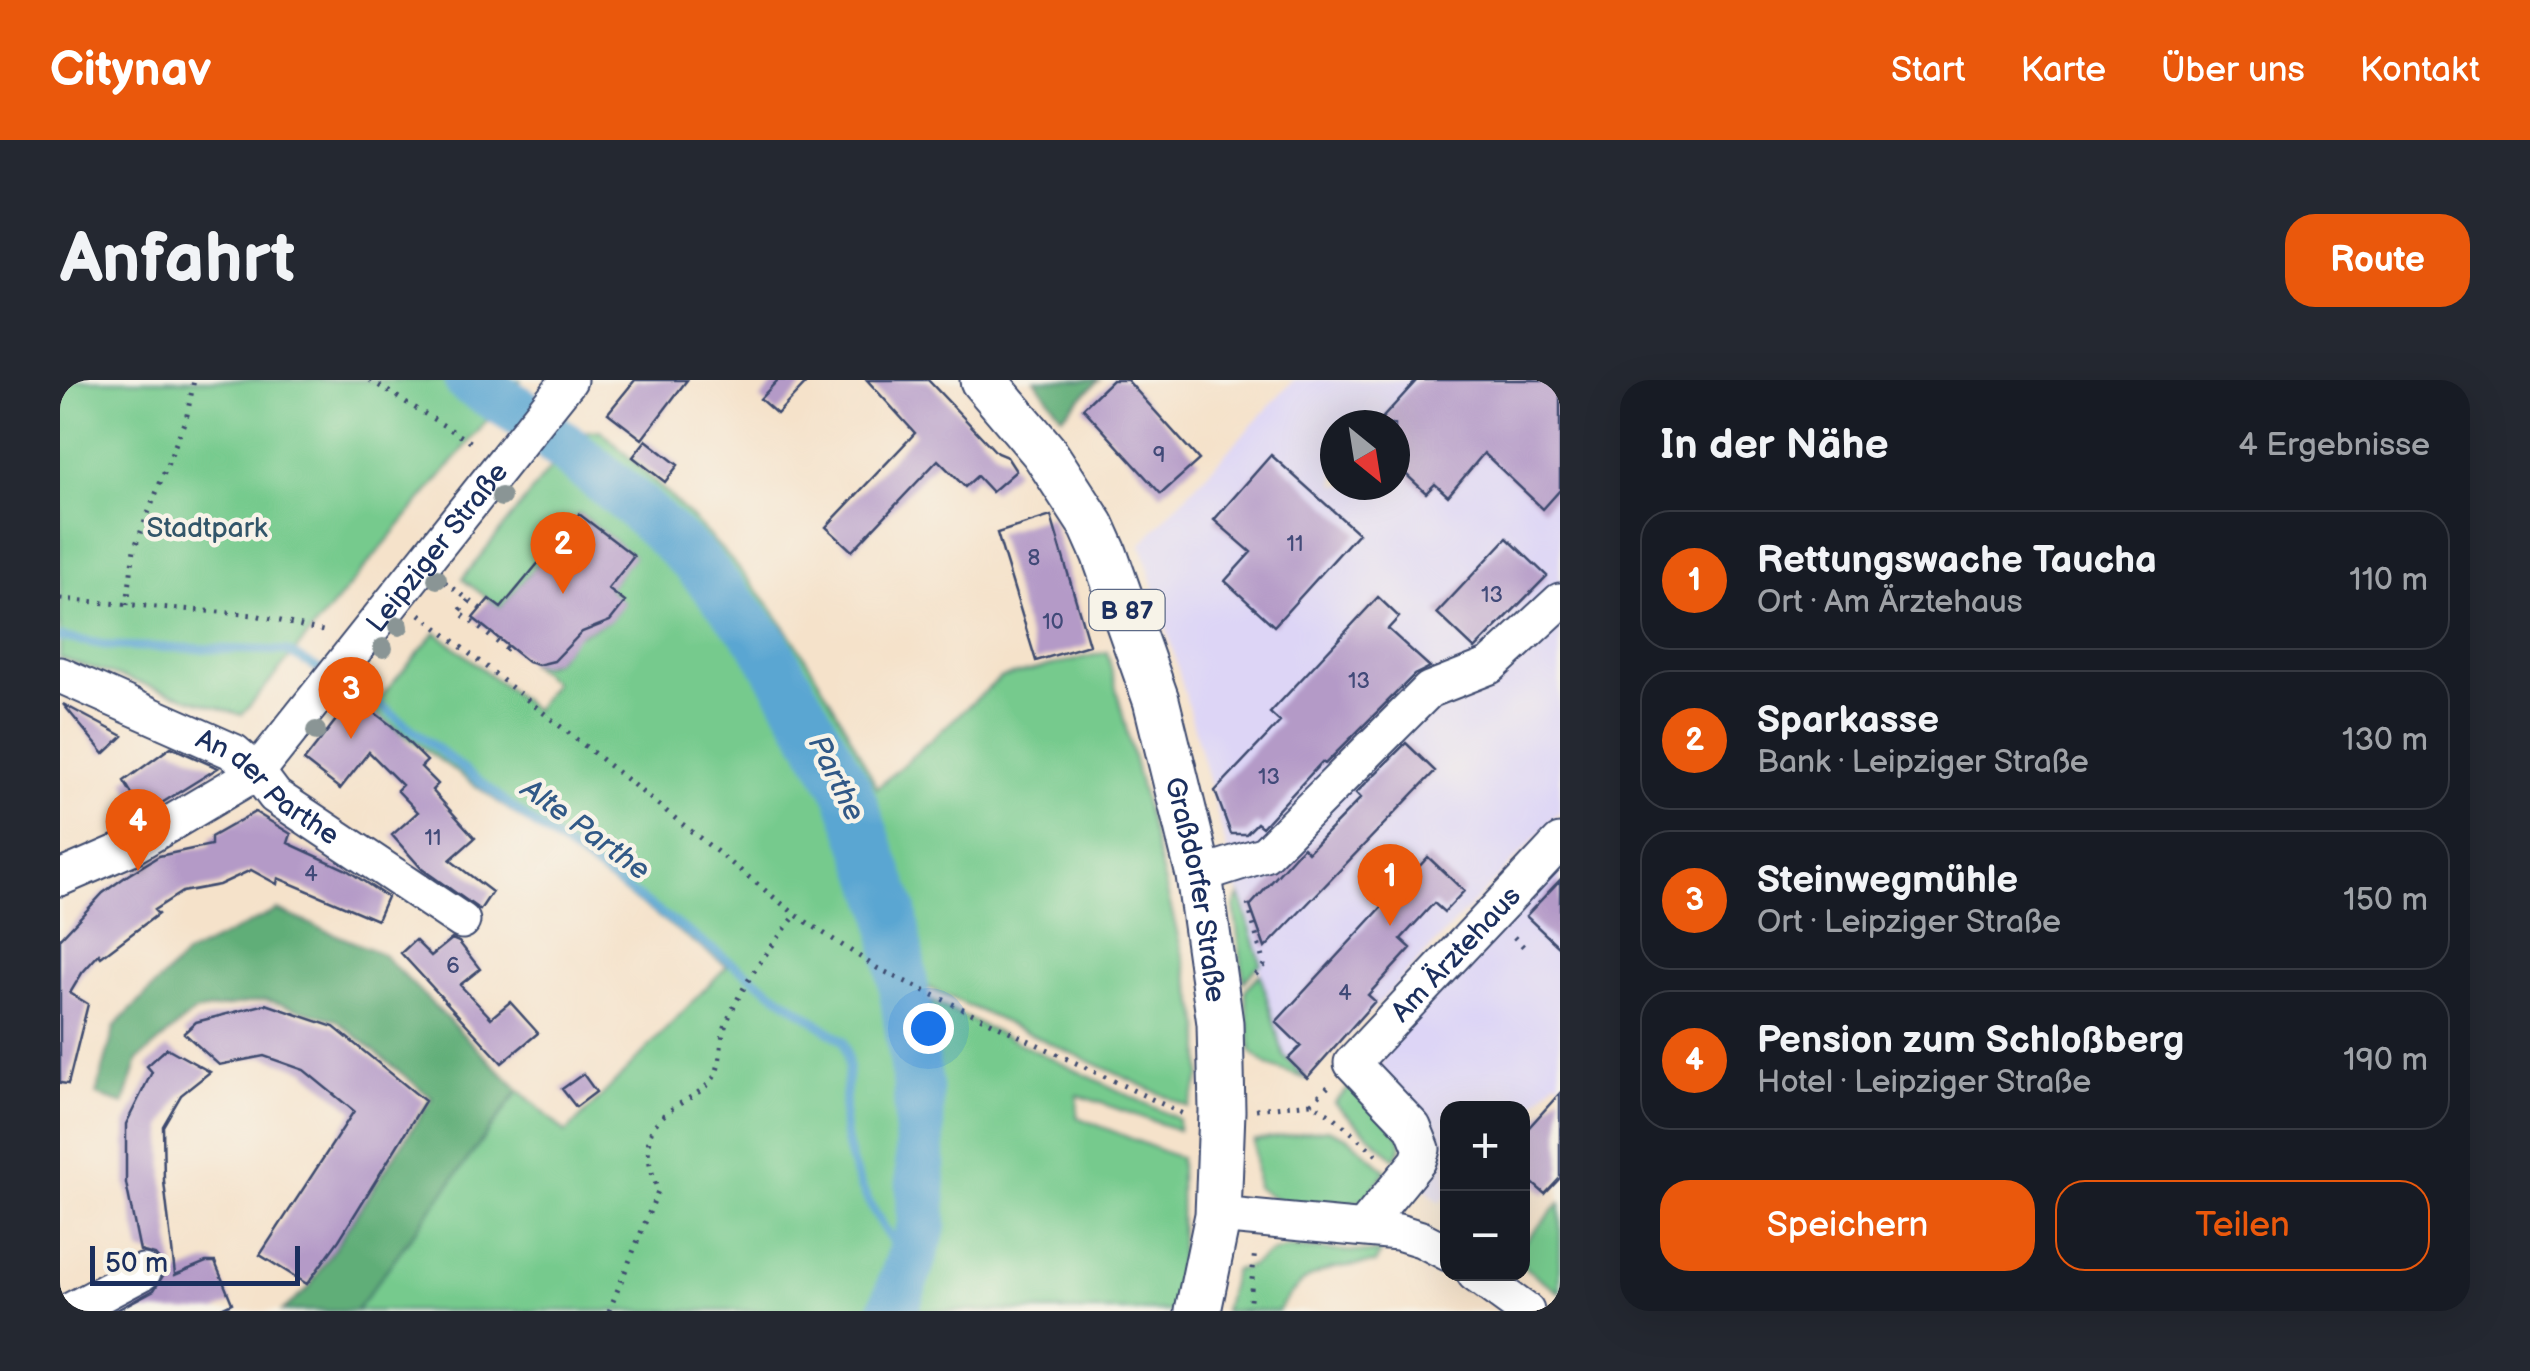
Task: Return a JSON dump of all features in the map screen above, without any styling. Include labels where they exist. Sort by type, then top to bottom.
[{"type":"main road","name":"Graßdorfer Straße","points":[[983,380],[1044,452],[1092,526],[1156,700],[1199,874],[1220,1023],[1218,1215]]},
{"type":"main road","name":"B 87","points":[[1198,1311],[1218,1215]]},
{"type":"street","name":"Leipziger Straße","points":[[60,878],[155,834],[257,772],[334,658],[493,449],[558,393]]},
{"type":"street","points":[[1199,874],[1265,854],[1429,690],[1490,666],[1560,601]]},
{"type":"street","name":"An der Parthe","points":[[60,674],[234,752],[276,796],[462,921]]},
{"type":"street","name":"Am Ärztehaus","points":[[1413,1156],[1422,1149],[1419,1137],[1391,1091],[1352,1063],[1560,842]]},
{"type":"street","points":[[1363,1228],[1413,1156]]},
{"type":"street","points":[[1218,1215],[1363,1228],[1421,1238],[1440,1249]]},
{"type":"street","points":[[70,1311],[143,1272]]},
{"type":"street","points":[[1485,1281],[1526,1311]]},
{"type":"path","points":[[127,605],[134,550],[187,414],[194,380]]},
{"type":"path","points":[[370,380],[493,449]]},
{"type":"path","points":[[443,581],[481,608]]},
{"type":"path","points":[[60,598],[256,615],[334,658]]},
{"type":"path","points":[[469,600],[460,612],[506,649],[509,646]]},
{"type":"path","points":[[418,612],[796,915],[877,968],[1186,1116]]},
{"type":"path","points":[[1248,904],[1264,965]]},
{"type":"path","points":[[609,1311],[658,1191],[649,1162],[652,1130],[674,1107],[712,1080],[723,1032],[740,993],[796,915]]},
{"type":"path","points":[[1248,1110],[1311,1103],[1413,1156]]},
{"type":"path","points":[[1249,1311],[1254,1244]]},
{"type":"shaded area","points":[[1294,380],[1560,380],[1560,812],[1307,1079],[1284,1056],[1279,1042],[1141,544]]},
{"type":"shaded area","points":[[1560,862],[1560,1083],[1556,1080],[1530,1108],[1530,1101],[1440,1101],[1440,1203],[1420,1183],[1380,1063],[1389,1045]]},
{"type":"green space","name":"Stadtpark","points":[[60,380],[521,380],[242,715],[60,658]]},
{"type":"green space","points":[[1035,380],[1099,380],[1062,416]]},
{"type":"green space","points":[[600,430],[701,527],[774,612],[822,686],[877,788],[1000,678],[1107,652],[1201,1028],[1201,1076],[1189,1107],[921,984],[914,1005],[933,1173],[931,1001],[1178,1119],[1178,1130],[1078,1095],[1077,1117],[1180,1158],[1181,1254],[1172,1311],[356,1311],[519,1090],[566,1133],[727,966],[370,710],[436,632],[534,710],[554,683],[528,662],[542,666],[555,661],[576,636],[609,621],[624,603],[608,589],[633,556],[579,513],[501,608],[462,579],[579,432]]},
{"type":"green space","points":[[1240,895],[1261,963],[1244,982],[1234,906]]},
{"type":"green space","points":[[277,910],[382,954],[519,1090],[356,1311],[282,1311],[308,1289],[432,1098],[336,1020],[266,1000],[194,1012],[138,1060],[124,1104],[96,1095],[115,1026],[186,955]]},
{"type":"green space","points":[[1260,974],[1284,1056],[1307,1079],[1267,1065],[1251,1052],[1245,990]]},
{"type":"green space","points":[[1355,1082],[1401,1138],[1395,1159],[1334,1103]]},
{"type":"green space","points":[[1327,1129],[1349,1138],[1386,1171],[1365,1199],[1330,1210],[1286,1205],[1257,1188],[1254,1141]]},
{"type":"green space","points":[[1560,1203],[1560,1293],[1530,1271],[1530,1236]]},
{"type":"green space","points":[[1290,1248],[1381,1253],[1375,1263],[1331,1269],[1308,1278],[1278,1311],[1224,1311],[1234,1270]]},
{"type":"building","points":[[635,380],[687,380],[642,439],[608,413]]},
{"type":"building","points":[[778,380],[809,380],[777,414],[760,399]]},
{"type":"building","points":[[867,380],[928,380],[997,453],[1007,457],[1016,471],[992,492],[977,476],[965,487],[938,460],[852,551],[826,527],[915,433]]},
{"type":"building","points":[[1112,380],[1127,380],[1199,460],[1161,494],[1083,408]]},
{"type":"building","points":[[1417,380],[1560,380],[1560,490],[1543,509],[1484,453],[1448,496],[1435,484],[1426,493],[1410,478],[1410,410],[1390,410]]},
{"type":"building","points":[[646,440],[678,465],[665,482],[633,457]]},
{"type":"building","points":[[1271,455],[1358,533],[1274,626],[1225,581],[1251,552],[1214,520]]},
{"type":"building","points":[[579,514],[634,556],[608,589],[625,602],[610,621],[582,632],[554,661],[538,665],[528,662],[473,618],[489,599],[501,608]]},
{"type":"building","points":[[1051,516],[1089,645],[1036,661],[997,533]]},
{"type":"building","points":[[1507,538],[1547,576],[1475,649],[1437,613]]},
{"type":"building","points":[[1378,597],[1399,617],[1388,629],[1430,667],[1414,675],[1325,764],[1322,762],[1262,827],[1257,823],[1246,834],[1231,834],[1215,791],[1280,722],[1270,713]]},
{"type":"building","points":[[354,697],[392,726],[427,761],[421,767],[438,784],[432,790],[475,838],[450,860],[492,892],[480,910],[422,869],[392,835],[418,812],[397,790],[402,785],[369,752],[340,789],[304,761]]},
{"type":"building","points":[[63,704],[123,736],[104,754]]},
{"type":"building","points":[[1406,743],[1435,771],[1265,948],[1250,906],[1303,847],[1308,852],[1361,798],[1356,793]]},
{"type":"building","points":[[171,747],[218,768],[144,814],[124,781]]},
{"type":"building","points":[[255,812],[291,834],[288,843],[347,870],[387,897],[377,920],[278,878],[277,884],[251,870],[219,885],[182,892],[154,910],[158,914],[101,957],[99,954],[82,973],[70,993],[88,1004],[68,1084],[60,1083],[60,939],[103,893],[128,875],[159,856],[211,845],[211,837]]},
{"type":"building","points":[[1428,857],[1464,891],[1444,912],[1434,903],[1401,939],[1411,948],[1368,995],[1375,1001],[1307,1078],[1288,1059],[1301,1046],[1276,1022]]},
{"type":"building","points":[[1560,880],[1560,948],[1526,916]]},
{"type":"building","points":[[452,939],[459,942],[480,969],[460,985],[491,1018],[510,1002],[538,1033],[502,1063],[401,953],[415,940],[431,956]]},
{"type":"building","points":[[266,1004],[334,1027],[425,1101],[339,1240],[307,1284],[260,1255],[354,1111],[304,1070],[264,1056],[219,1065],[184,1033],[196,1022]]},
{"type":"building","points":[[167,1048],[210,1072],[181,1095],[163,1126],[164,1182],[175,1275],[215,1262],[232,1303],[215,1311],[115,1311],[154,1290],[164,1274],[155,1255],[140,1251],[126,1183],[126,1124],[152,1072],[147,1066]]},
{"type":"building","points":[[583,1074],[596,1092],[576,1107],[562,1089]]},
{"type":"building","points":[[1560,1093],[1560,1178],[1545,1194],[1530,1181],[1530,1126]]},
{"type":"waterway","name":"Parthe","points":[[469,380],[521,412],[634,504],[696,562],[763,642],[848,791],[892,911],[918,1086],[922,1226],[893,1311]]},
{"type":"waterway","name":"Alte Parthe","points":[[60,637],[111,646],[286,651],[326,673]]},
{"type":"waterway","name":"Alte Parthe","points":[[339,680],[374,700],[542,830],[843,1041],[848,1072],[844,1125],[852,1164],[868,1200],[909,1266]]},
{"type":"place","name":"Sparkasse","points":[[563,594]]},
{"type":"place","name":"Steinwegmühle","points":[[351,739]]},
{"type":"place","name":"Pension zum Schloßberg","points":[[138,871]]},
{"type":"place","name":"Rettungswache Taucha","points":[[1390,926]]}]
